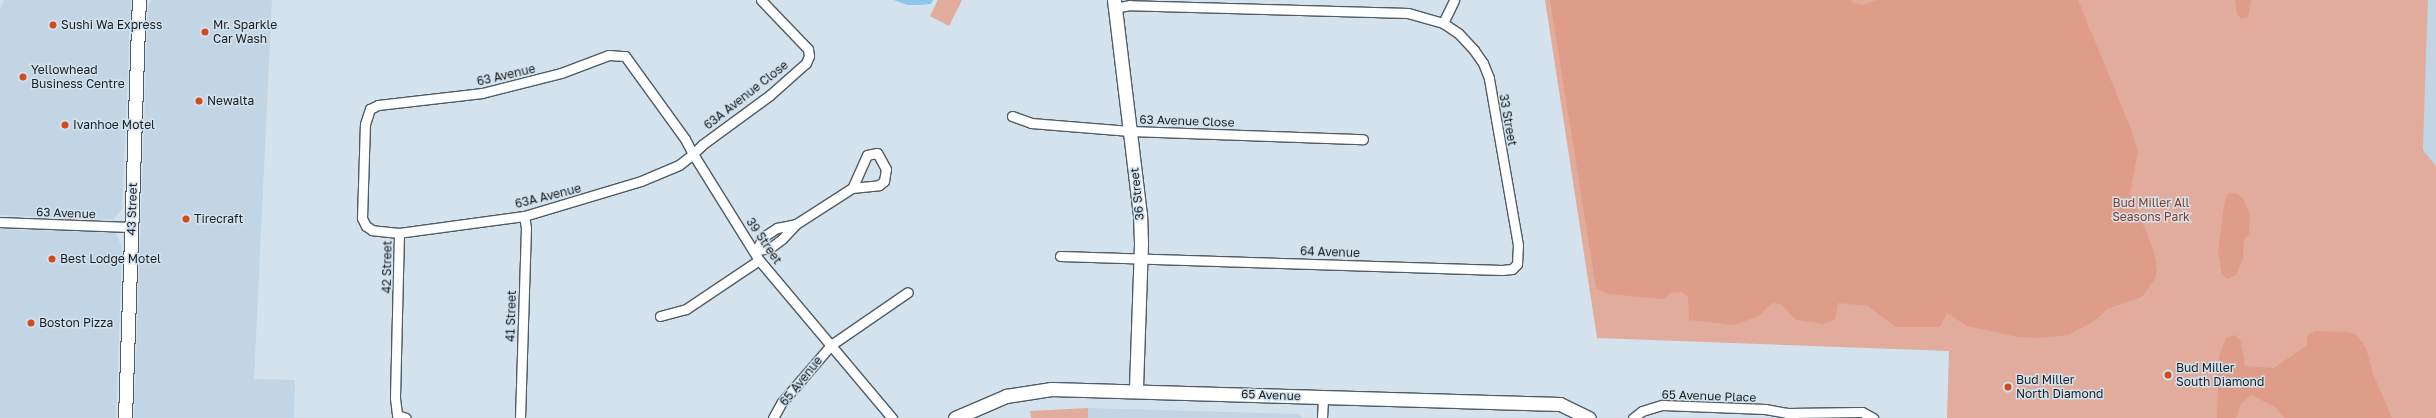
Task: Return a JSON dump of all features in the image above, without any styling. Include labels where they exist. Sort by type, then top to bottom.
[{"type":"street","name":"43 Street","points":[[125,418],[140,0]]},
{"type":"street","name":"63A Avenue Close","points":[[693,154],[770,95],[806,63],[809,56],[808,49],[760,0]]},
{"type":"street","points":[[1114,4],[1130,6],[1408,14],[1443,22],[1454,0]]},
{"type":"street","name":"36 Street","points":[[1114,4],[1140,214],[1141,258],[1136,390]]},
{"type":"street","name":"33 Street","points":[[1443,22],[1458,33],[1474,50],[1483,63],[1489,78],[1518,245],[1517,264]]},
{"type":"street","name":"63 Avenue","points":[[378,105],[482,94],[561,74],[609,56],[625,56],[633,65]]},
{"type":"street","name":"39 Street","points":[[633,65],[693,154],[755,250],[759,260],[892,418]]},
{"type":"street","name":"42 Street","points":[[378,105],[370,109],[365,124],[362,218],[366,226],[372,230],[399,233],[395,398],[402,416]]},
{"type":"street","name":"63 Avenue Close","points":[[1012,116],[1031,124],[1130,131],[1363,139]]},
{"type":"street","name":"63A Avenue","points":[[399,233],[524,216],[641,181],[679,165],[693,154]]},
{"type":"street","points":[[755,250],[770,248],[782,239],[796,224],[852,188]]},
{"type":"street","name":"41 Street","points":[[520,418],[526,228],[524,216]]},
{"type":"street","name":"63 Avenue","points":[[0,222],[132,227]]},
{"type":"street","points":[[755,250],[763,236],[777,228],[796,224]]},
{"type":"street","name":"64 Avenue","points":[[1060,256],[1502,270],[1512,269],[1517,264]]},
{"type":"street","points":[[660,316],[686,309],[759,260]]},
{"type":"street","name":"65 Avenue","points":[[773,418],[782,402],[831,345],[908,292]]},
{"type":"street","name":"65 Avenue","points":[[955,418],[1006,396],[1052,388],[1323,398],[1560,404],[1589,418]]},
{"type":"street","points":[[1322,418],[1323,398]]},
{"type":"street","name":"65 Avenue Place","points":[[1632,418],[1642,411],[1662,405],[1765,409],[1790,416],[1862,412],[1873,418]]},
{"type":"shaded area","points":[[4,0],[131,0],[122,209],[113,220],[0,215],[0,10]]},
{"type":"shaded area","points":[[151,0],[272,0],[254,379],[295,380],[294,418],[134,418],[148,7]]},
{"type":"shaded area","points":[[1550,0],[1851,0],[1852,3],[1863,5],[1876,0],[2078,0],[2131,129],[2138,152],[2130,193],[2154,251],[2157,271],[2154,280],[2142,297],[2107,309],[2096,320],[2068,335],[2039,338],[2018,337],[1967,326],[1947,313],[1940,327],[1896,327],[1868,306],[1838,303],[1835,320],[1823,324],[1796,320],[1781,304],[1772,303],[1759,316],[1734,325],[1689,320],[1688,296],[1681,292],[1671,293],[1663,299],[1609,294],[1596,288]]},
{"type":"shaded area","points":[[2235,0],[2251,0],[2248,17],[2241,19],[2237,14]]},
{"type":"shaded area","points":[[2428,0],[2436,0],[2436,166],[2423,150]]},
{"type":"shaded area","points":[[2229,193],[2238,194],[2244,200],[2250,215],[2249,234],[2244,240],[2243,259],[2236,275],[2227,279],[2222,274],[2218,252],[2225,199]]},
{"type":"shaded area","points":[[0,229],[116,233],[122,248],[116,418],[0,418]]},
{"type":"shaded area","points":[[2315,331],[2348,332],[2357,335],[2366,348],[2373,374],[2392,418],[2284,418],[2275,407],[2251,395],[2241,404],[2236,418],[2217,418],[2219,356],[2226,338],[2236,335],[2241,342],[2245,366],[2274,368],[2307,345],[2307,336]]},
{"type":"shaded area","points":[[1088,408],[1299,414],[1302,418],[1088,418]]},
{"type":"green space","points":[[938,0],[962,0],[949,26],[930,16]]},
{"type":"green space","name":"Bud Miller All Seasons Park","points":[[1545,0],[2428,0],[2423,150],[2436,166],[2436,418],[1947,418],[1949,351],[1597,338]]},
{"type":"green space","points":[[1088,408],[1088,418],[1031,418],[1030,411]]},
{"type":"water","points":[[894,0],[933,0],[931,4],[907,5]]},
{"type":"place","name":"Sushi Wa Express","points":[[53,25]]},
{"type":"place","name":"Mr. Sparkle Car Wash","points":[[205,32]]},
{"type":"place","name":"Yellowhead Business Centre","points":[[23,77]]},
{"type":"place","name":"Newalta","points":[[199,101]]},
{"type":"place","name":"Ivanhoe Motel","points":[[65,125]]},
{"type":"place","name":"Tirecraft","points":[[186,219]]},
{"type":"place","name":"Best Lodge Motel","points":[[52,259]]},
{"type":"place","name":"Boston Pizza","points":[[31,323]]},
{"type":"place","name":"Bud Miller South Diamond","points":[[2168,375]]},
{"type":"place","name":"Bud Miller North Diamond","points":[[2008,387]]}]
